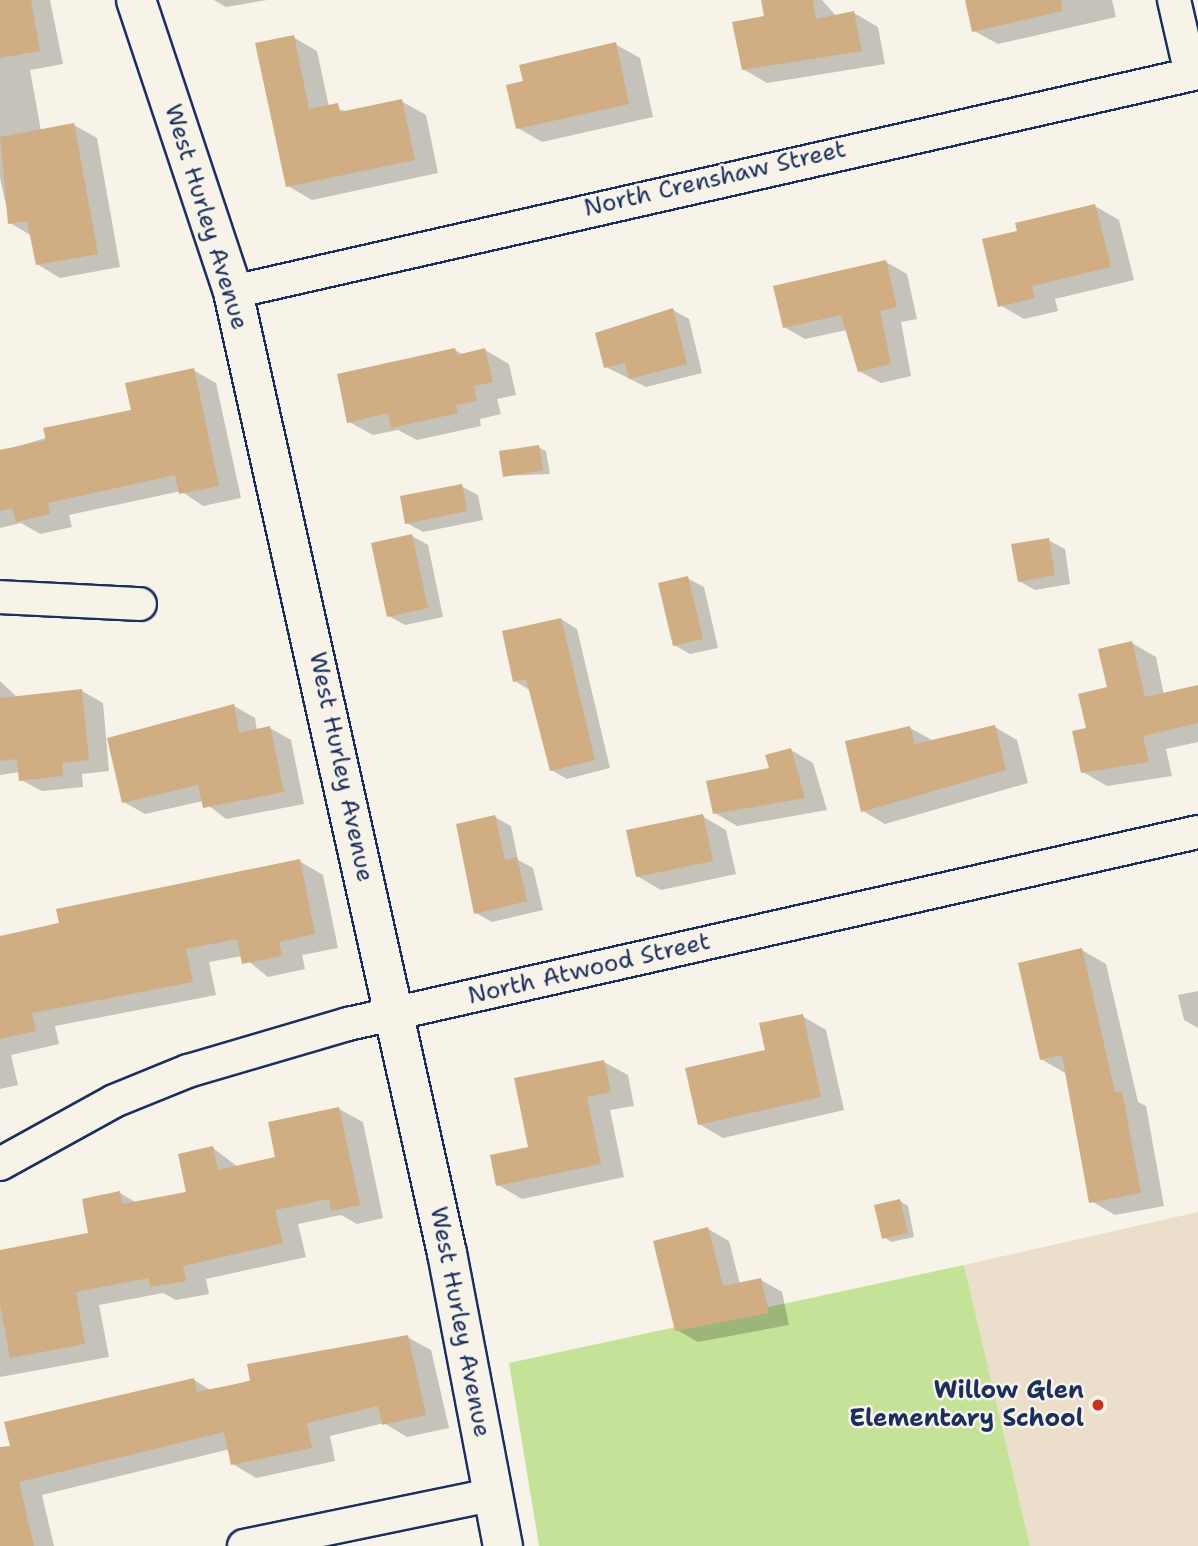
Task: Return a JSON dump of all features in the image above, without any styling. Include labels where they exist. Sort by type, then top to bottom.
[{"type":"street","name":"West Hurley Avenue","points":[[135,0],[233,292],[395,1013],[503,1546]]},
{"type":"street","points":[[1174,0],[1194,74]]},
{"type":"street","name":"North Crenshaw Street","points":[[233,292],[1194,74]]},
{"type":"street","points":[[0,597],[140,604]]},
{"type":"street","name":"North Atwood Street","points":[[0,1164],[114,1101],[188,1071],[395,1013],[1198,832]]},
{"type":"street","points":[[244,1546],[494,1494]]},
{"type":"shaded area","name":"Willow Glen Elementary School","points":[[1198,1212],[1198,1546],[1030,1546],[964,1265]]},
{"type":"green space","points":[[964,1265],[1030,1546],[539,1546],[509,1363]]},
{"type":"building","points":[[0,0],[31,0],[40,51],[0,58]]},
{"type":"building","points":[[761,0],[813,0],[816,19],[854,11],[862,51],[742,70],[732,22],[764,16]]},
{"type":"building","points":[[965,0],[1061,0],[1062,11],[972,32]]},
{"type":"building","points":[[294,35],[309,109],[338,103],[340,112],[402,99],[415,160],[286,187],[255,43]]},
{"type":"building","points":[[616,42],[629,104],[516,129],[506,85],[523,81],[519,65]]},
{"type":"building","points":[[74,123],[98,254],[36,265],[27,221],[8,224],[0,137]]},
{"type":"building","points":[[1095,204],[1111,267],[1032,286],[1035,298],[998,307],[982,239],[1017,231],[1015,223]]},
{"type":"building","points":[[886,260],[897,307],[880,311],[891,364],[858,372],[841,315],[783,328],[773,286]]},
{"type":"building","points":[[673,308],[687,364],[629,379],[625,363],[604,368],[595,333]]},
{"type":"building","points":[[455,348],[457,355],[485,348],[493,382],[474,386],[477,401],[456,405],[458,413],[391,428],[388,413],[347,423],[337,374]]},
{"type":"building","points":[[194,368],[219,486],[179,494],[175,475],[48,503],[50,514],[16,522],[12,508],[0,511],[0,450],[46,440],[43,428],[131,410],[125,383]]},
{"type":"building","points":[[539,445],[543,470],[503,477],[499,451]]},
{"type":"building","points":[[462,484],[467,511],[405,524],[400,496]]},
{"type":"building","points":[[412,534],[428,608],[387,617],[371,543]]},
{"type":"building","points":[[1049,538],[1055,575],[1018,582],[1011,544]]},
{"type":"building","points":[[688,576],[703,639],[673,646],[658,583]]},
{"type":"building","points":[[561,618],[595,760],[550,771],[526,679],[513,682],[502,631]]},
{"type":"building","points":[[1132,641],[1145,697],[1198,685],[1198,723],[1143,736],[1149,762],[1081,773],[1072,731],[1086,728],[1078,694],[1107,687],[1098,649]]},
{"type":"building","points":[[82,689],[89,760],[62,763],[63,776],[19,781],[17,759],[0,761],[0,698]]},
{"type":"building","points":[[234,704],[239,733],[270,726],[284,792],[203,808],[198,785],[122,803],[107,738]]},
{"type":"building","points":[[995,725],[1006,770],[861,812],[845,741],[910,726],[915,744]]},
{"type":"building","points":[[791,748],[805,798],[713,814],[706,781],[769,768],[765,755]]},
{"type":"building","points":[[703,814],[713,861],[636,877],[626,830]]},
{"type":"building","points":[[495,815],[505,860],[517,857],[527,901],[474,914],[456,824]]},
{"type":"building","points":[[300,859],[315,934],[279,942],[282,956],[242,964],[237,939],[186,949],[193,982],[32,1013],[36,1031],[0,1039],[0,936],[59,923],[56,909]]},
{"type":"building","points":[[1082,948],[1115,1092],[1122,1091],[1141,1193],[1089,1203],[1062,1055],[1040,1060],[1018,963]]},
{"type":"building","points":[[803,1014],[821,1097],[698,1125],[685,1068],[765,1050],[759,1023]]},
{"type":"building","points":[[604,1060],[611,1092],[587,1097],[601,1164],[496,1186],[490,1155],[528,1147],[514,1078]]},
{"type":"building","points":[[339,1107],[360,1205],[331,1211],[329,1199],[275,1210],[283,1243],[183,1266],[186,1281],[150,1287],[149,1278],[76,1292],[85,1344],[10,1358],[0,1304],[0,1250],[88,1233],[82,1199],[120,1191],[122,1204],[186,1192],[178,1154],[213,1146],[218,1170],[275,1157],[268,1122]]},
{"type":"building","points":[[900,1199],[908,1233],[882,1239],[874,1205]]},
{"type":"building","points":[[708,1227],[723,1286],[761,1278],[769,1313],[675,1331],[653,1241]]},
{"type":"building","points":[[408,1335],[426,1415],[382,1425],[378,1406],[307,1423],[312,1448],[231,1465],[224,1432],[19,1482],[34,1546],[0,1546],[0,1447],[10,1446],[4,1422],[194,1378],[197,1392],[250,1381],[247,1364]]},
{"type":"place","name":"Willow Glen Elementary School","points":[[1098,1405]]}]
